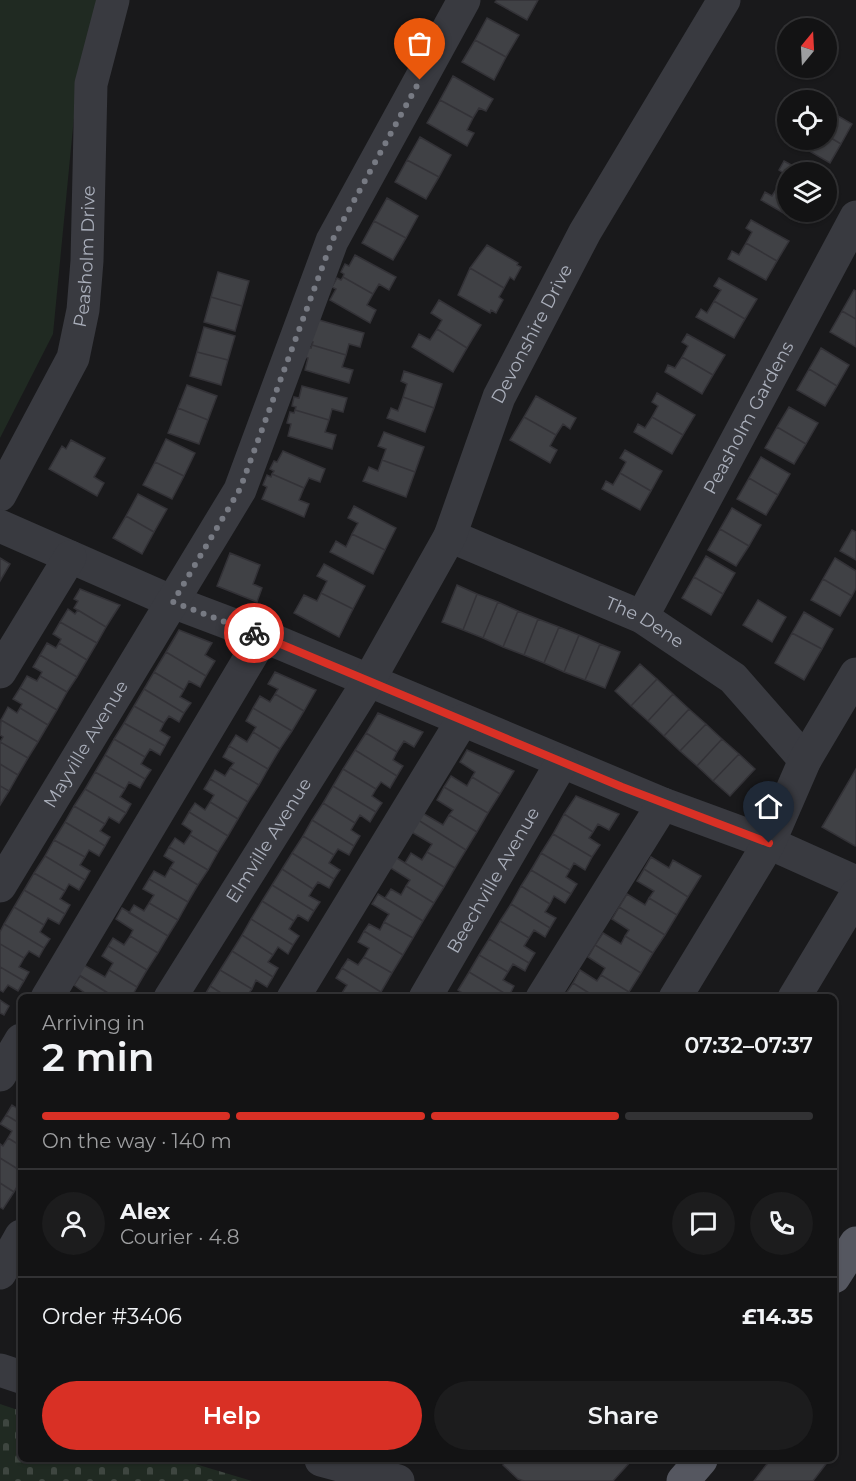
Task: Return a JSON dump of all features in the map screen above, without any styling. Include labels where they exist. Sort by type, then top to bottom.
[{"type":"main road","points":[[837,1272],[856,1243]]},
{"type":"main road","points":[[683,1481],[699,1462]]},
{"type":"street","name":"Peasholm Drive","points":[[0,495],[73,358],[83,310],[87,261],[91,84],[113,0]]},
{"type":"street","name":"Mayville Avenue","points":[[0,886],[240,489],[332,241],[464,0]]},
{"type":"street","name":"Devonshire Drive","points":[[368,682],[450,536],[499,398],[585,232],[724,0]]},
{"type":"street","name":"Peasholm Gardens","points":[[642,617],[856,217]]},
{"type":"street","points":[[0,526],[173,602],[263,636],[663,804],[769,843],[856,882]]},
{"type":"street","name":"The Dene","points":[[450,536],[642,617],[733,678],[805,759]]},
{"type":"street","points":[[0,672],[70,557]]},
{"type":"street","points":[[49,994],[263,636]]},
{"type":"street","points":[[677,994],[769,843],[805,759],[856,674]]},
{"type":"street","name":"Elmville Avenue","points":[[173,994],[368,682]]},
{"type":"street","points":[[295,994],[462,721]]},
{"type":"street","name":"Beechville Avenue","points":[[427,994],[561,762]]},
{"type":"street","points":[[544,994],[663,804]]},
{"type":"street","points":[[796,994],[856,895]]},
{"type":"street","points":[[0,1076],[18,1045]]},
{"type":"street","points":[[0,1273],[15,1237]]},
{"type":"street","points":[[0,1370],[18,1376]]},
{"type":"street","points":[[333,1462],[387,1471]]},
{"type":"green space","points":[[0,0],[101,0],[78,76],[53,334],[0,438]]},
{"type":"green space","points":[[0,1404],[18,1410],[18,1462],[189,1462],[252,1481],[0,1481]]},
{"type":"building","points":[[497,0],[538,0],[527,20],[495,2]]},
{"type":"building","points":[[487,18],[519,35],[506,57],[475,40]]},
{"type":"building","points":[[475,40],[506,57],[494,80],[462,62]]},
{"type":"building","points":[[453,76],[493,99],[486,111],[479,108],[473,118],[440,100]]},
{"type":"building","points":[[440,100],[473,118],[467,130],[474,133],[467,146],[427,123]]},
{"type":"building","points":[[837,115],[852,124],[841,144],[837,142]]},
{"type":"building","points":[[420,137],[451,155],[439,177],[407,160]]},
{"type":"building","points":[[837,142],[841,144],[831,162],[808,150],[837,150]]},
{"type":"building","points":[[407,160],[439,177],[426,199],[395,182]]},
{"type":"building","points":[[777,188],[777,209],[761,200],[765,192],[772,196]]},
{"type":"building","points":[[387,198],[418,216],[406,238],[374,221]]},
{"type":"building","points":[[751,220],[789,241],[777,261],[746,243],[752,232],[746,228]]},
{"type":"building","points":[[374,221],[406,238],[393,260],[362,243]]},
{"type":"building","points":[[746,243],[777,261],[766,280],[728,259],[732,251],[739,255]]},
{"type":"building","points":[[487,245],[521,267],[514,280],[510,277],[504,288],[470,268]]},
{"type":"building","points":[[355,255],[396,277],[389,290],[379,284],[373,294],[343,277],[344,274],[341,272],[345,264],[349,266]]},
{"type":"building","points":[[470,268],[504,288],[499,297],[503,300],[496,313],[491,310],[490,313],[458,295]]},
{"type":"building","points":[[218,272],[249,281],[242,306],[211,297]]},
{"type":"building","points":[[343,277],[373,294],[367,305],[376,310],[370,323],[330,300],[336,289],[332,287],[337,278],[341,280]]},
{"type":"building","points":[[719,278],[757,299],[745,319],[714,301],[721,290],[714,286]]},
{"type":"building","points":[[854,290],[856,291],[856,319],[842,311]]},
{"type":"building","points":[[211,297],[242,306],[235,331],[204,322]]},
{"type":"building","points":[[439,300],[481,325],[467,348],[437,329],[442,320],[431,313]]},
{"type":"building","points":[[714,301],[745,319],[734,338],[696,317],[701,309],[707,313]]},
{"type":"building","points":[[842,311],[856,319],[856,347],[830,332]]},
{"type":"building","points":[[319,320],[364,333],[360,347],[349,344],[346,355],[312,345],[313,342],[309,341]]},
{"type":"building","points":[[204,327],[235,336],[228,360],[197,352]]},
{"type":"building","points":[[437,329],[467,348],[453,372],[412,347],[419,334],[430,340]]},
{"type":"building","points":[[687,334],[725,355],[713,375],[682,357],[688,346],[682,342]]},
{"type":"building","points":[[312,345],[346,355],[342,367],[353,370],[349,383],[305,370],[308,358],[304,357],[307,347],[311,348]]},
{"type":"building","points":[[821,348],[849,365],[837,386],[809,369]]},
{"type":"building","points":[[197,352],[228,360],[221,385],[190,376]]},
{"type":"building","points":[[682,357],[713,375],[702,394],[665,372],[668,365],[675,368]]},
{"type":"building","points":[[809,369],[837,386],[825,406],[797,390]]},
{"type":"building","points":[[404,371],[442,384],[434,408],[403,397],[407,384],[401,381]]},
{"type":"building","points":[[187,385],[217,396],[208,420],[178,408]]},
{"type":"building","points":[[302,386],[347,398],[343,412],[332,409],[329,420],[295,410],[296,407],[292,406],[294,397],[299,398]]},
{"type":"building","points":[[657,393],[695,415],[683,435],[652,417],[658,406],[652,402]]},
{"type":"building","points":[[536,396],[576,418],[570,429],[563,424],[556,435],[524,417]]},
{"type":"building","points":[[403,397],[434,408],[425,432],[387,418],[391,408],[398,411]]},
{"type":"building","points":[[789,407],[818,423],[806,444],[777,427]]},
{"type":"building","points":[[178,408],[208,420],[199,444],[168,433]]},
{"type":"building","points":[[295,410],[329,420],[325,432],[336,435],[332,449],[288,436],[291,424],[287,423],[290,412],[294,413]]},
{"type":"building","points":[[524,417],[556,435],[550,446],[557,450],[550,463],[510,440]]},
{"type":"building","points":[[652,417],[683,435],[672,454],[634,432],[638,424],[645,428]]},
{"type":"building","points":[[777,427],[806,444],[794,464],[765,448]]},
{"type":"building","points":[[384,432],[424,447],[415,472],[382,460],[386,449],[378,446]]},
{"type":"building","points":[[166,439],[195,453],[184,476],[155,462]]},
{"type":"building","points":[[71,440],[105,458],[94,477],[104,483],[97,496],[49,469],[62,446],[66,449]]},
{"type":"building","points":[[625,450],[662,471],[651,491],[620,473],[626,462],[620,458]]},
{"type":"building","points":[[283,451],[325,469],[320,482],[309,478],[304,488],[272,474],[274,471],[270,469]]},
{"type":"building","points":[[761,457],[790,474],[778,495],[749,478]]},
{"type":"building","points":[[382,460],[415,472],[406,497],[363,481],[369,467],[378,471]]},
{"type":"building","points":[[155,462],[184,476],[172,499],[143,485]]},
{"type":"building","points":[[620,473],[651,491],[640,510],[602,489],[606,481],[613,485]]},
{"type":"building","points":[[272,474],[304,488],[299,500],[309,504],[304,517],[262,499],[267,487],[263,485],[267,475],[271,477]]},
{"type":"building","points":[[749,478],[778,495],[766,515],[737,499]]},
{"type":"building","points":[[138,494],[167,509],[154,532],[126,516]]},
{"type":"building","points":[[354,506],[396,528],[385,550],[352,534],[358,523],[348,518]]},
{"type":"building","points":[[732,508],[761,525],[749,546],[720,529]]},
{"type":"building","points":[[126,516],[154,532],[142,554],[113,538]]},
{"type":"building","points":[[720,529],[749,546],[736,566],[708,550]]},
{"type":"building","points":[[852,530],[856,532],[856,560],[840,551]]},
{"type":"building","points":[[352,534],[385,550],[373,574],[330,552],[336,541],[346,547]]},
{"type":"building","points":[[230,553],[260,565],[253,584],[262,588],[257,602],[217,586]]},
{"type":"building","points":[[706,556],[735,573],[723,594],[694,577]]},
{"type":"building","points":[[0,558],[10,564],[0,581]]},
{"type":"building","points":[[835,558],[856,571],[856,588],[852,596],[823,579]]},
{"type":"building","points":[[324,564],[365,586],[353,609],[321,593],[327,581],[317,576]]},
{"type":"building","points":[[694,577],[723,594],[711,615],[682,598]]},
{"type":"building","points":[[823,579],[852,596],[840,616],[811,600]]},
{"type":"building","points":[[457,585],[477,594],[463,630],[442,622]]},
{"type":"building","points":[[80,589],[120,605],[106,627],[74,608],[78,601],[74,599]]},
{"type":"building","points":[[321,593],[353,609],[339,637],[294,613],[304,595],[317,601]]},
{"type":"building","points":[[477,594],[498,602],[483,638],[463,630]]},
{"type":"building","points":[[758,600],[786,617],[772,642],[743,625]]},
{"type":"building","points":[[498,602],[518,611],[503,647],[483,638]]},
{"type":"building","points":[[68,609],[75,614],[78,610],[106,627],[97,643],[60,622]]},
{"type":"building","points":[[518,611],[538,619],[524,655],[503,647]]},
{"type":"building","points":[[804,612],[833,629],[822,649],[792,633]]},
{"type":"building","points":[[538,619],[559,627],[544,663],[524,655]]},
{"type":"building","points":[[60,622],[97,643],[87,660],[59,643],[61,639],[53,634]]},
{"type":"building","points":[[559,627],[579,635],[564,672],[544,663]]},
{"type":"building","points":[[179,630],[212,643],[205,655],[215,661],[206,676],[166,652]]},
{"type":"building","points":[[792,633],[822,649],[804,680],[775,663]]},
{"type":"building","points":[[579,635],[600,644],[585,680],[564,672]]},
{"type":"building","points":[[47,643],[56,648],[59,643],[87,660],[77,677],[40,655]]},
{"type":"building","points":[[600,644],[620,652],[605,688],[585,680]]},
{"type":"building","points":[[166,652],[206,676],[200,687],[189,681],[184,690],[154,672]]},
{"type":"building","points":[[40,655],[77,677],[67,692],[40,676],[42,672],[33,667]]},
{"type":"building","points":[[640,664],[657,679],[631,706],[615,691]]},
{"type":"building","points":[[154,672],[184,690],[180,697],[191,703],[184,713],[144,689]]},
{"type":"building","points":[[275,672],[316,690],[304,711],[275,694],[278,689],[268,684]]},
{"type":"building","points":[[27,676],[37,681],[40,676],[67,692],[57,710],[20,688]]},
{"type":"building","points":[[657,679],[673,694],[648,721],[631,706]]},
{"type":"building","points":[[20,688],[57,710],[48,725],[20,708],[22,704],[13,699]]},
{"type":"building","points":[[144,689],[184,713],[179,722],[169,716],[164,723],[134,706]]},
{"type":"building","points":[[275,694],[304,711],[292,731],[253,708],[260,696],[270,702]]},
{"type":"building","points":[[673,694],[689,709],[664,736],[648,721]]},
{"type":"building","points":[[134,706],[164,723],[160,731],[170,737],[165,746],[124,723]]},
{"type":"building","points":[[8,707],[17,713],[20,708],[48,725],[38,742],[1,720]]},
{"type":"building","points":[[253,708],[292,731],[280,749],[253,732],[256,727],[246,721]]},
{"type":"building","points":[[689,709],[706,724],[680,751],[664,736]]},
{"type":"building","points":[[378,713],[423,732],[414,747],[404,741],[397,752],[366,733]]},
{"type":"building","points":[[1,720],[38,742],[28,758],[0,742],[3,737],[0,735]]},
{"type":"building","points":[[124,723],[165,746],[160,755],[150,749],[145,757],[114,739]]},
{"type":"building","points":[[706,724],[722,739],[697,766],[680,751]]},
{"type":"building","points":[[253,732],[280,749],[268,769],[229,746],[236,735],[247,742]]},
{"type":"building","points":[[366,733],[397,752],[393,760],[403,766],[397,776],[355,750]]},
{"type":"building","points":[[114,739],[145,757],[141,764],[151,770],[145,779],[105,755]]},
{"type":"building","points":[[722,739],[739,754],[713,781],[697,766]]},
{"type":"building","points":[[0,742],[28,758],[18,775],[0,764]]},
{"type":"building","points":[[229,746],[268,769],[259,785],[230,768],[234,763],[223,757]]},
{"type":"building","points":[[355,750],[397,776],[390,788],[381,782],[376,789],[343,769]]},
{"type":"building","points":[[467,750],[514,771],[500,794],[472,777],[475,772],[460,762]]},
{"type":"building","points":[[739,754],[755,769],[730,796],[713,781]]},
{"type":"building","points":[[105,755],[145,779],[140,788],[129,782],[125,789],[95,772]]},
{"type":"building","points":[[0,764],[18,775],[9,791],[0,786]]},
{"type":"building","points":[[230,768],[259,785],[248,802],[210,779],[215,770],[225,776]]},
{"type":"building","points":[[343,769],[376,789],[372,796],[382,803],[376,812],[333,786]]},
{"type":"building","points":[[856,769],[856,844],[855,846],[822,827]]},
{"type":"building","points":[[95,772],[125,789],[120,797],[131,804],[126,813],[85,789]]},
{"type":"building","points":[[451,776],[467,786],[472,777],[500,794],[488,813],[444,787]]},
{"type":"building","points":[[210,779],[248,802],[238,819],[210,802],[214,795],[204,789]]},
{"type":"building","points":[[0,786],[9,791],[0,805]]},
{"type":"building","points":[[333,786],[376,812],[370,822],[360,815],[355,823],[323,803]]},
{"type":"building","points":[[444,787],[488,813],[477,832],[449,815],[453,810],[437,800]]},
{"type":"building","points":[[85,789],[126,813],[119,823],[109,817],[105,824],[74,806]]},
{"type":"building","points":[[576,796],[619,814],[609,830],[598,824],[593,832],[564,814]]},
{"type":"building","points":[[210,802],[238,819],[228,836],[189,812],[195,803],[205,810]]},
{"type":"building","points":[[323,803],[355,823],[351,830],[360,836],[354,846],[312,820]]},
{"type":"building","points":[[74,806],[105,824],[100,831],[110,837],[105,846],[65,822]]},
{"type":"building","points":[[419,811],[443,825],[449,815],[477,832],[466,850],[415,818]]},
{"type":"building","points":[[189,812],[228,836],[218,852],[190,835],[192,831],[182,824]]},
{"type":"building","points":[[564,814],[593,832],[589,838],[600,845],[592,857],[553,834]]},
{"type":"building","points":[[415,818],[466,850],[455,868],[427,852],[432,844],[408,830]]},
{"type":"building","points":[[312,820],[354,846],[349,855],[338,849],[334,855],[303,836]]},
{"type":"building","points":[[65,822],[105,846],[99,856],[89,850],[85,857],[54,840]]},
{"type":"building","points":[[553,834],[592,857],[585,870],[574,863],[570,870],[541,853]]},
{"type":"building","points":[[190,835],[218,852],[208,870],[169,847],[175,838],[184,844]]},
{"type":"building","points":[[303,836],[334,855],[329,863],[340,870],[334,879],[292,853]]},
{"type":"building","points":[[54,840],[85,857],[80,865],[90,871],[85,880],[45,856]]},
{"type":"building","points":[[169,847],[208,870],[198,885],[170,868],[174,862],[164,856]]},
{"type":"building","points":[[427,852],[455,868],[444,887],[405,863],[411,853],[422,860]]},
{"type":"building","points":[[292,853],[334,879],[329,888],[318,882],[313,889],[282,869]]},
{"type":"building","points":[[541,853],[570,870],[566,877],[577,884],[571,894],[531,870]]},
{"type":"building","points":[[392,855],[444,887],[434,903],[406,886],[410,880],[386,865]]},
{"type":"building","points":[[45,856],[85,880],[79,890],[69,884],[65,891],[34,873]]},
{"type":"building","points":[[651,857],[669,868],[673,860],[701,876],[688,897],[644,869]]},
{"type":"building","points":[[170,868],[198,885],[188,902],[149,879],[154,871],[165,877]]},
{"type":"building","points":[[282,869],[313,889],[309,896],[320,902],[314,911],[272,885]]},
{"type":"building","points":[[644,869],[688,897],[677,915],[649,898],[654,891],[637,881]]},
{"type":"building","points":[[531,870],[571,894],[565,903],[554,896],[550,904],[521,886]]},
{"type":"building","points":[[34,873],[65,891],[60,899],[70,905],[65,914],[24,890]]},
{"type":"building","points":[[149,879],[188,902],[178,920],[149,903],[154,895],[143,889]]},
{"type":"building","points":[[272,885],[314,911],[308,921],[298,915],[294,921],[262,901]]},
{"type":"building","points":[[406,886],[434,903],[423,921],[385,898],[391,889],[401,895]]},
{"type":"building","points":[[521,886],[550,904],[545,912],[556,918],[550,928],[511,904]]},
{"type":"building","points":[[24,890],[65,914],[59,924],[48,918],[44,925],[14,907]]},
{"type":"building","points":[[378,894],[423,921],[413,938],[384,922],[389,914],[372,904]]},
{"type":"building","points":[[627,894],[645,905],[649,898],[677,915],[665,935],[619,907]]},
{"type":"building","points":[[262,901],[294,921],[289,929],[299,936],[293,945],[251,919]]},
{"type":"building","points":[[149,903],[178,920],[168,936],[129,913],[134,905],[144,911]]},
{"type":"building","points":[[511,904],[550,928],[545,937],[534,930],[529,938],[500,921]]},
{"type":"building","points":[[14,907],[44,925],[40,932],[50,939],[44,948],[4,924]]},
{"type":"building","points":[[619,907],[665,935],[653,953],[625,936],[629,930],[612,919]]},
{"type":"building","points":[[122,908],[168,936],[158,953],[130,936],[133,930],[116,919]]},
{"type":"building","points":[[251,919],[293,945],[288,954],[278,947],[273,955],[242,935]]},
{"type":"building","points":[[500,921],[529,938],[524,946],[535,953],[529,963],[489,939]]},
{"type":"building","points":[[384,922],[413,938],[403,955],[364,931],[369,924],[380,930]]},
{"type":"building","points":[[4,924],[44,948],[39,957],[29,951],[24,958],[0,944],[0,932]]},
{"type":"building","points":[[364,931],[403,955],[392,973],[364,957],[369,948],[358,942]]},
{"type":"building","points":[[603,933],[621,944],[625,936],[653,953],[641,973],[595,945]]},
{"type":"building","points":[[242,935],[273,955],[268,962],[278,968],[273,977],[232,951]]},
{"type":"building","points":[[130,936],[158,953],[147,970],[108,946],[113,938],[124,945]]},
{"type":"building","points":[[489,939],[529,963],[525,971],[513,964],[508,972],[479,955]]},
{"type":"building","points":[[0,944],[24,958],[19,967],[29,972],[24,981],[0,967]]},
{"type":"building","points":[[595,945],[641,973],[629,992],[601,975],[605,968],[588,957]]},
{"type":"building","points":[[108,946],[147,970],[137,987],[109,970],[113,963],[102,956]]},
{"type":"building","points":[[232,951],[273,977],[267,987],[256,980],[252,989],[220,970]]},
{"type":"building","points":[[479,955],[508,972],[503,980],[514,986],[510,994],[506,994],[469,972]]},
{"type":"building","points":[[364,957],[392,973],[381,992],[342,968],[348,959],[358,965]]},
{"type":"building","points":[[82,964],[105,977],[109,970],[137,987],[133,994],[110,994],[76,973]]},
{"type":"building","points":[[0,967],[24,981],[18,991],[8,985],[3,992],[0,990]]},
{"type":"building","points":[[342,968],[381,992],[380,994],[343,994],[347,985],[336,978]]},
{"type":"building","points":[[220,970],[252,989],[248,994],[223,994],[210,986]]},
{"type":"building","points":[[580,970],[597,981],[601,975],[629,992],[628,994],[591,994],[573,983]]},
{"type":"building","points":[[469,972],[506,994],[464,994],[458,990]]},
{"type":"building","points":[[80,976],[109,994],[86,994],[74,985]]},
{"type":"building","points":[[573,983],[591,994],[566,994]]},
{"type":"building","points":[[210,986],[223,994],[205,994]]},
{"type":"building","points":[[0,1000],[9,1006],[4,1015],[0,1013]]},
{"type":"building","points":[[12,1105],[18,1109],[18,1122],[6,1115]]},
{"type":"building","points":[[6,1115],[18,1122],[18,1144],[8,1138],[12,1131],[0,1124]]},
{"type":"building","points":[[8,1138],[18,1144],[18,1169],[0,1158],[0,1144],[3,1146]]},
{"type":"building","points":[[0,1158],[18,1169],[18,1185],[14,1192],[0,1183]]},
{"type":"building","points":[[0,1183],[14,1192],[3,1209],[0,1207]]},
{"type":"building","points":[[504,1462],[630,1462],[613,1481],[524,1481],[518,1479],[503,1465]]},
{"type":"building","points":[[768,1462],[827,1462],[813,1481],[754,1481]]},
{"type":"way so far","points":[[254,633],[173,602],[240,489],[332,241],[420,80]]},
{"type":"route","points":[[254,633],[663,804],[769,843]]}]
